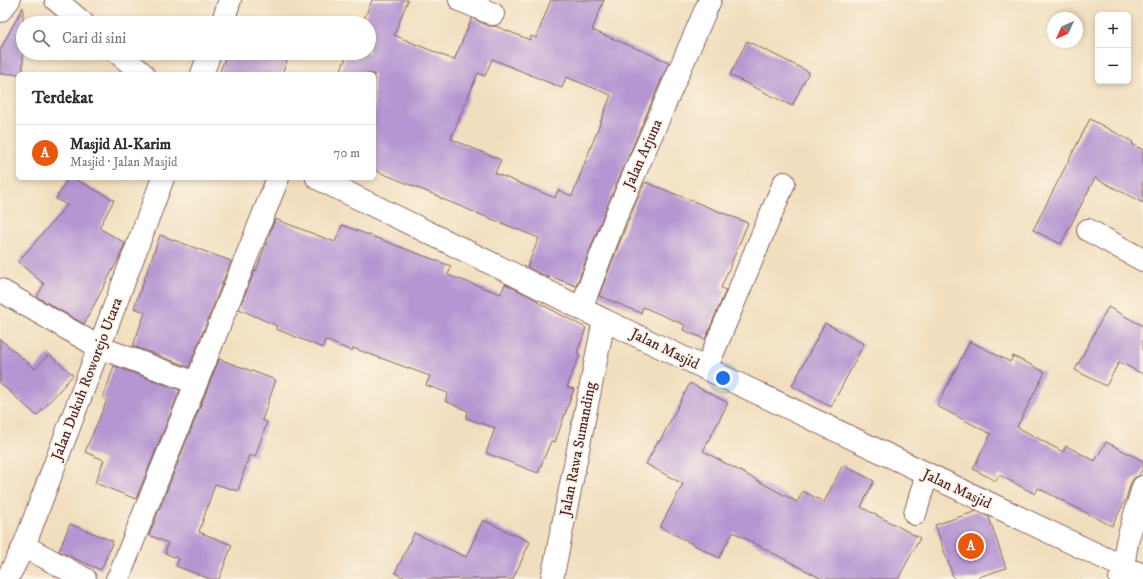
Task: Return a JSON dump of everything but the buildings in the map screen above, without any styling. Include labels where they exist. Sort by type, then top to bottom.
[{"type":"street","points":[[0,11],[10,0]]},
{"type":"street","points":[[56,0],[75,16]]},
{"type":"street","points":[[224,16],[230,0]]},
{"type":"street","points":[[460,0],[493,14]]},
{"type":"street","name":"Jalan Arjuna","points":[[581,309],[616,216],[710,0]]},
{"type":"street","points":[[126,60],[141,72]]},
{"type":"street","points":[[203,72],[207,60]]},
{"type":"street","name":"Jalan Dukuh Roworejo Utara","points":[[7,579],[24,546],[162,180]]},
{"type":"street","points":[[117,579],[277,180]]},
{"type":"street","name":"Jalan Masjid","points":[[321,180],[581,309],[927,474],[1129,574]]},
{"type":"street","points":[[706,369],[784,183]]},
{"type":"street","points":[[1088,230],[1143,260]]},
{"type":"street","points":[[0,290],[99,347],[196,383]]},
{"type":"street","name":"Jalan Rawa Sumanding","points":[[552,579],[604,320]]},
{"type":"street","points":[[915,514],[927,474]]},
{"type":"street","points":[[1129,574],[1127,542],[1143,487]]},
{"type":"street","points":[[24,546],[84,579]]},
{"type":"street","points":[[0,574],[7,579]]},
{"type":"place","name":"Masjid Al-Karim","points":[[971,546]]}]
